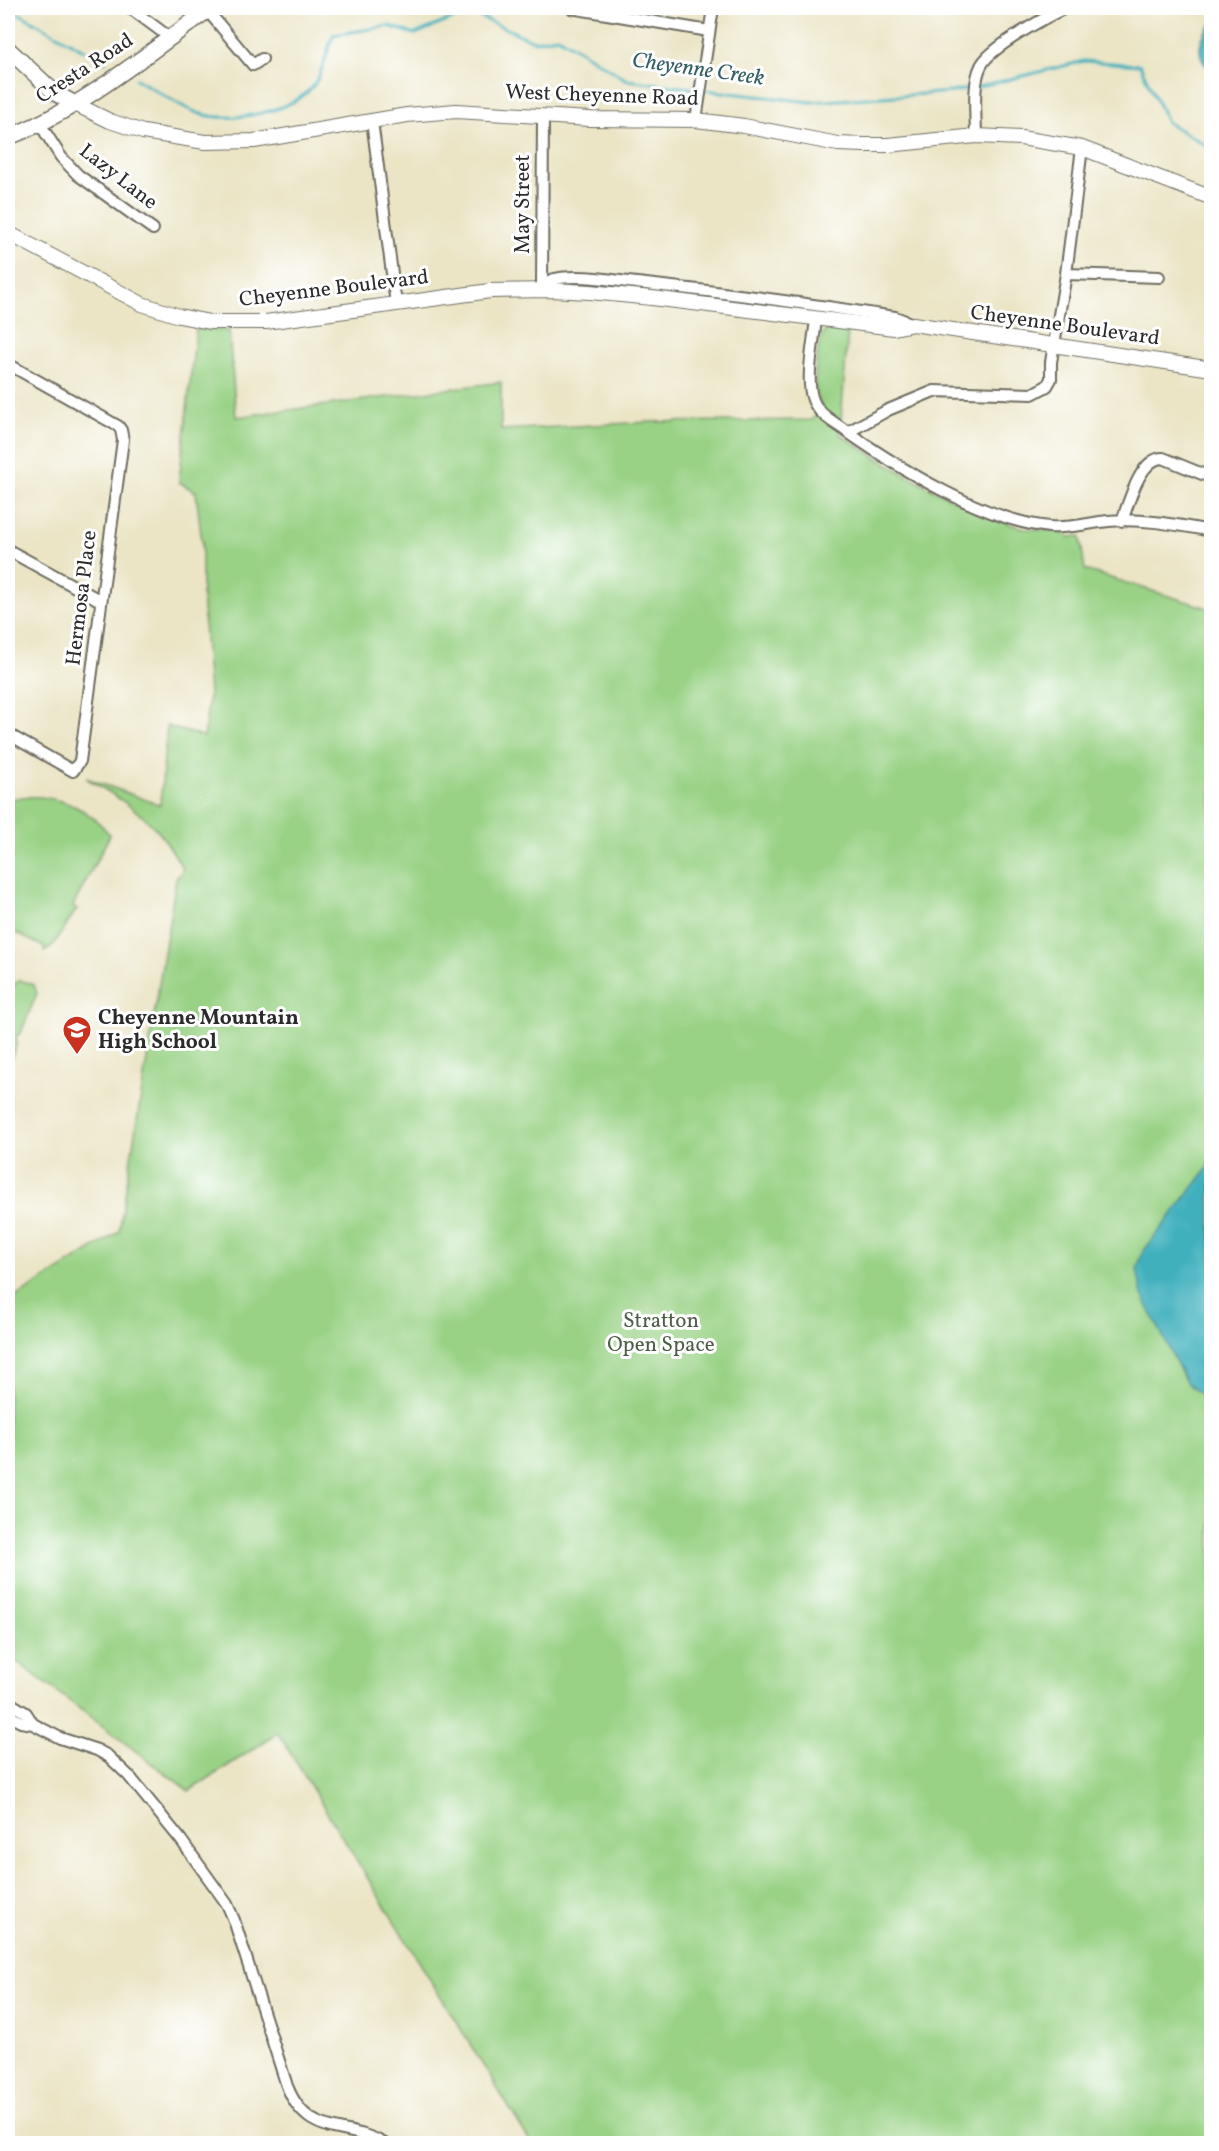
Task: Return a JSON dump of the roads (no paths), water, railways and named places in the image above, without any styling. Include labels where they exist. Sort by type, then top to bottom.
[{"type":"main road","name":"Cresta Road","points":[[8,137],[40,124],[75,104],[209,9]]},
{"type":"main road","name":"West Cheyenne Road","points":[[8,49],[55,93],[75,104]]},
{"type":"street","points":[[129,8],[169,37]]},
{"type":"street","points":[[571,8],[709,31]]},
{"type":"street","points":[[696,120],[713,8]]},
{"type":"street","points":[[975,136],[977,81],[981,64],[1032,26],[1065,8]]},
{"type":"street","points":[[209,9],[253,65],[262,59]]},
{"type":"street","name":"West Cheyenne Road","points":[[75,104],[128,128],[156,135],[205,142],[254,141],[372,121],[456,111],[543,118],[696,120],[744,126],[838,144],[864,146],[975,136],[1021,138],[1082,148],[1212,198]]},
{"type":"street","name":"May Street","points":[[542,291],[543,118]]},
{"type":"street","points":[[372,121],[396,304]]},
{"type":"street","name":"Lazy Lane","points":[[40,124],[60,157],[78,175],[153,229]]},
{"type":"street","points":[[848,432],[888,410],[934,391],[1032,394],[1047,386],[1051,379],[1082,148]]},
{"type":"street","name":"Cheyenne Boulevard","points":[[8,233],[142,304],[197,319],[228,323],[266,322],[490,291],[542,291],[620,295],[894,328],[913,324]]},
{"type":"street","points":[[1066,274],[1159,277]]},
{"type":"street","name":"Cheyenne Boulevard","points":[[542,291],[553,279],[567,278],[754,296],[895,317],[913,324],[1212,369]]},
{"type":"street","points":[[816,319],[811,376],[813,399],[822,413],[863,444],[923,479],[957,497],[1032,525],[1072,528],[1107,521],[1122,521],[1169,523],[1212,531]]},
{"type":"street","name":"Hermosa Place","points":[[8,364],[114,423],[121,429],[123,440],[80,760],[74,771],[8,734]]},
{"type":"street","points":[[1122,521],[1145,466],[1156,458],[1162,458],[1212,477]]},
{"type":"street","points":[[8,550],[101,601]]},
{"type":"street","points":[[8,1702],[26,1713],[33,1724]]},
{"type":"street","points":[[8,1715],[21,1722],[33,1724],[60,1738],[97,1750],[118,1764],[181,1840],[217,1890],[234,1920],[287,2086],[297,2105],[323,2126],[367,2135],[385,2144]]},
{"type":"water","points":[[1210,25],[1211,71],[1200,55],[1203,37]]},
{"type":"water","points":[[1211,1164],[1211,1404],[1186,1382],[1142,1295],[1137,1269],[1142,1253]]},
{"type":"waterway","name":"Cheyenne Creek","points":[[9,8],[105,62]]},
{"type":"waterway","name":"Cheyenne Creek","points":[[136,79],[178,104],[201,114],[229,117],[261,113],[291,103],[313,86],[322,69],[333,35],[389,26],[415,34],[469,12],[534,41],[558,37],[627,80],[697,89]]},
{"type":"waterway","name":"Cheyenne Creek","points":[[978,87],[1084,61],[1140,65],[1167,122],[1212,149]]},
{"type":"waterway","name":"Cheyenne Creek","points":[[704,90],[811,102],[952,92],[972,88]]},
{"type":"place","name":"Cheyenne Mountain High School","points":[[77,1056]]},
{"type":"park label","name":"Stratton Open Space","points":[[661,1333]]}]
